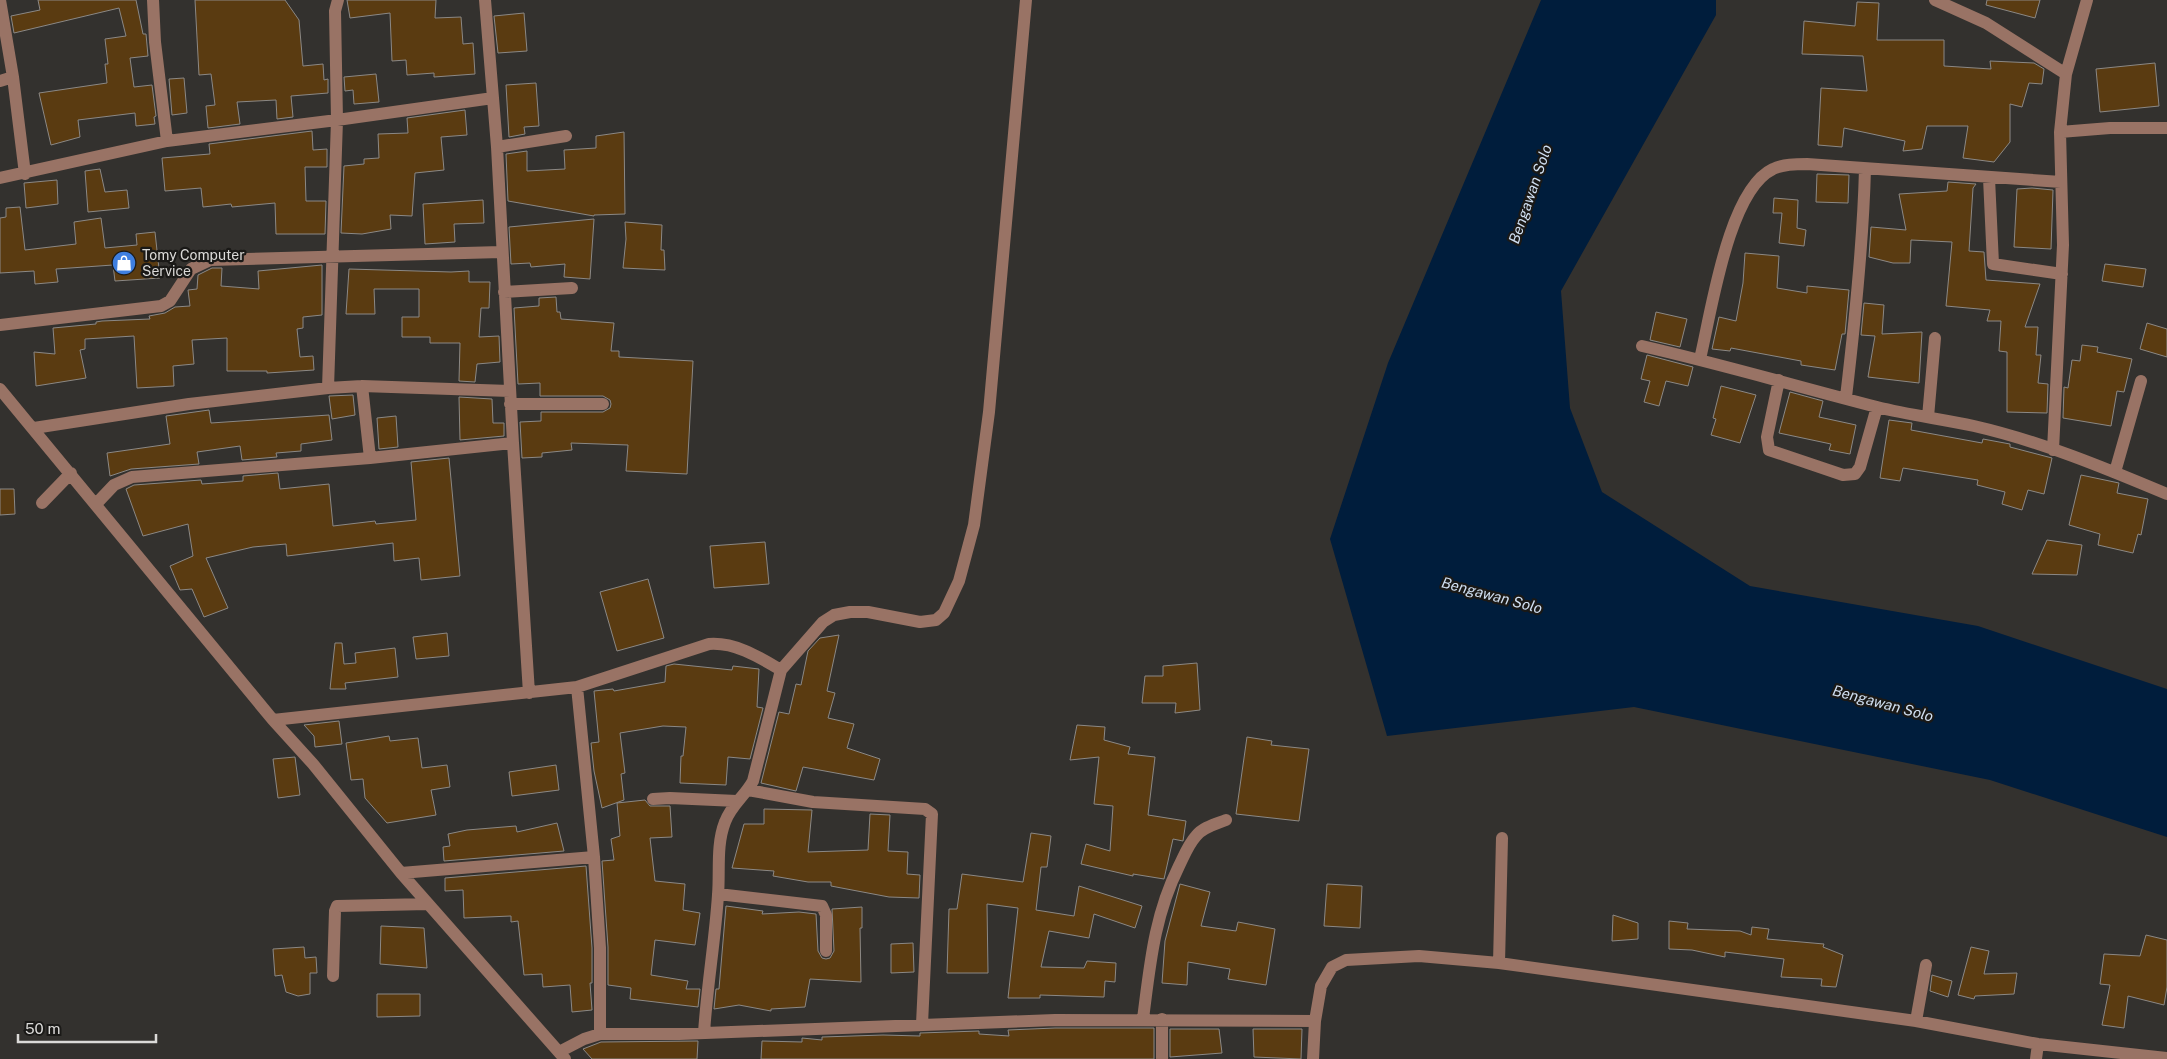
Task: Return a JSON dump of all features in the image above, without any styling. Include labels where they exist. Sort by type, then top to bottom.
[{"type":"street","points":[[0,0],[14,77],[25,174]]},
{"type":"street","points":[[153,0],[155,42],[167,141]]},
{"type":"street","points":[[328,388],[334,256],[337,120],[335,11],[338,0]]},
{"type":"street","points":[[486,0],[494,98],[512,443],[529,693]]},
{"type":"street","points":[[704,1033],[723,826],[728,813],[748,790],[752,781],[781,670],[817,629],[834,614],[868,612],[929,622],[936,620],[944,613],[959,581],[974,525],[989,412],[1026,0]]},
{"type":"street","points":[[1935,0],[1986,23],[2066,74]]},
{"type":"street","points":[[2053,450],[2062,274],[2060,132],[2066,74],[2087,0]]},
{"type":"street","points":[[0,81],[14,77]]},
{"type":"street","points":[[0,178],[25,174],[167,141],[494,98]]},
{"type":"street","points":[[2060,132],[2110,128],[2167,128]]},
{"type":"street","points":[[496,147],[566,136]]},
{"type":"street","points":[[1700,359],[1721,267],[1734,222],[1746,198],[1765,174],[1774,168],[1797,164],[2061,182]]},
{"type":"street","points":[[1846,397],[1858,294],[1865,169]]},
{"type":"street","points":[[1989,178],[1993,264],[2062,274]]},
{"type":"street","points":[[0,325],[165,304],[170,301],[191,269],[210,260],[501,252]]},
{"type":"street","points":[[504,292],[572,288]]},
{"type":"street","points":[[1928,417],[1935,338]]},
{"type":"street","points":[[1642,346],[1700,359],[1846,397],[1877,407],[1975,426],[2053,450],[2115,472],[2167,494]]},
{"type":"street","points":[[1779,380],[1767,437],[1769,450],[1844,475],[1855,474],[1860,467],[1877,407]]},
{"type":"street","points":[[2115,472],[2141,381]]},
{"type":"street","points":[[34,428],[190,404],[328,388],[362,386],[510,391]]},
{"type":"street","points":[[362,386],[370,458]]},
{"type":"street","points":[[0,389],[71,473],[272,720],[313,764],[401,874],[562,1056],[584,1039],[600,1034],[704,1033],[922,1024],[1143,1019],[1315,1021]]},
{"type":"street","points":[[510,404],[603,404]]},
{"type":"street","points":[[96,504],[114,485],[132,477],[370,458],[512,443]]},
{"type":"street","points":[[42,503],[71,473]]},
{"type":"street","points":[[272,720],[577,687],[709,644],[726,644],[761,658],[781,670]]},
{"type":"street","points":[[577,687],[594,857],[600,948],[600,1034]]},
{"type":"street","points":[[748,790],[813,802],[925,809],[932,814],[922,1024]]},
{"type":"street","points":[[653,799],[737,801]]},
{"type":"street","points":[[1143,1019],[1157,921],[1174,876],[1197,835],[1209,826],[1226,820]]},
{"type":"street","points":[[1499,963],[1502,838]]},
{"type":"street","points":[[401,874],[594,857]]},
{"type":"street","points":[[718,894],[822,906],[826,915],[826,951]]},
{"type":"street","points":[[333,976],[335,912],[337,906],[428,904]]},
{"type":"street","points":[[1312,1059],[1315,1021],[1322,986],[1332,967],[1346,960],[1419,956],[1499,963],[1916,1021],[2038,1044],[2167,1058]]},
{"type":"street","points":[[1916,1021],[1926,965]]},
{"type":"street","points":[[1162,1019],[1162,1059]]},
{"type":"street","points":[[2036,1059],[2038,1044]]},
{"type":"water","name":"Bengawan Solo","points":[[1541,0],[1716,0],[1716,15],[1561,291],[1570,408],[1602,492],[1750,586],[1978,626],[2167,689],[2167,837],[1990,780],[1634,707],[1387,736],[1330,539],[1388,363]]},
{"type":"building","points":[[38,0],[136,0],[143,34],[146,34],[148,56],[130,58],[134,87],[152,85],[156,116],[154,117],[155,124],[136,126],[135,113],[78,120],[80,137],[51,145],[39,93],[107,83],[105,64],[108,64],[105,39],[126,36],[119,8],[14,33],[11,16],[40,10]]},
{"type":"building","points":[[195,0],[285,0],[299,20],[303,66],[323,64],[324,80],[328,79],[328,93],[291,96],[293,117],[277,119],[276,100],[237,102],[240,124],[208,128],[206,106],[215,105],[211,74],[199,75]]},
{"type":"building","points":[[347,0],[436,0],[435,18],[461,17],[463,44],[473,43],[475,74],[434,77],[434,73],[407,75],[406,60],[392,61],[390,13],[350,18]]},
{"type":"building","points":[[1987,0],[2040,0],[2035,18],[1986,5]]},
{"type":"building","points":[[1857,2],[1879,3],[1877,40],[1944,40],[1944,66],[1991,69],[1990,61],[2034,63],[2044,69],[2042,84],[2029,83],[2022,107],[2010,104],[2010,142],[1994,162],[1963,158],[1968,126],[1927,126],[1922,149],[1903,151],[1905,141],[1844,128],[1842,147],[1818,145],[1821,88],[1867,91],[1863,56],[1802,54],[1804,21],[1855,26]]},
{"type":"building","points":[[524,13],[527,51],[498,53],[494,16]]},
{"type":"building","points":[[2155,63],[2159,106],[2100,112],[2096,69]]},
{"type":"building","points":[[376,74],[379,102],[354,104],[353,90],[345,91],[344,77]]},
{"type":"building","points":[[184,78],[187,113],[172,115],[169,79]]},
{"type":"building","points":[[536,83],[539,126],[524,127],[525,134],[509,137],[506,85]]},
{"type":"building","points":[[465,110],[467,135],[441,137],[444,170],[415,173],[412,216],[390,215],[391,229],[362,234],[341,233],[344,166],[364,164],[364,159],[379,158],[378,134],[408,133],[407,118]]},
{"type":"building","points":[[312,131],[313,150],[327,149],[327,167],[305,167],[306,201],[326,201],[325,234],[276,234],[275,203],[232,207],[231,204],[203,207],[201,188],[165,191],[162,158],[210,154],[209,144]]},
{"type":"building","points":[[624,132],[625,214],[594,216],[508,201],[506,154],[527,151],[527,171],[565,169],[564,150],[596,148],[596,136]]},
{"type":"building","points":[[100,169],[105,192],[127,190],[129,208],[88,212],[85,171]]},
{"type":"building","points":[[1817,174],[1849,175],[1848,203],[1816,202]]},
{"type":"building","points":[[57,180],[58,204],[26,208],[24,183]]},
{"type":"building","points":[[1948,182],[1976,184],[1973,188],[1969,251],[1984,252],[1986,280],[2040,284],[2025,327],[2038,327],[2036,355],[2041,355],[2038,383],[2048,384],[2047,413],[2007,412],[2007,352],[1999,351],[2001,321],[1987,321],[1990,310],[1946,306],[1952,242],[1911,240],[1910,263],[1893,263],[1869,257],[1871,227],[1906,230],[1899,194],[1947,191]]},
{"type":"building","points":[[2017,189],[2053,190],[2051,249],[2014,247]]},
{"type":"building","points":[[1774,198],[1798,200],[1797,228],[1806,230],[1804,246],[1779,243],[1782,213],[1773,213]]},
{"type":"building","points":[[483,200],[484,223],[454,224],[455,242],[425,244],[423,204]]},
{"type":"building","points":[[20,207],[25,250],[76,244],[74,222],[101,218],[105,248],[137,245],[136,234],[155,232],[160,278],[115,281],[113,265],[56,269],[58,282],[35,284],[34,271],[0,273],[0,218],[6,217],[6,208]]},
{"type":"building","points":[[594,219],[590,279],[564,277],[565,264],[531,267],[530,263],[511,264],[509,227]]},
{"type":"building","points":[[625,222],[662,225],[661,250],[664,250],[665,270],[623,268],[626,239]]},
{"type":"building","points":[[1745,253],[1779,256],[1777,288],[1807,293],[1807,286],[1849,290],[1845,334],[1842,334],[1835,370],[1801,365],[1801,361],[1731,348],[1730,351],[1712,349],[1719,317],[1736,321],[1743,283]]},
{"type":"building","points":[[2105,264],[2146,269],[2143,287],[2102,281]]},
{"type":"building","points":[[322,265],[322,315],[303,317],[303,328],[297,329],[300,357],[313,356],[314,370],[267,373],[267,371],[227,371],[227,338],[192,340],[194,364],[173,366],[174,386],[137,388],[134,336],[85,339],[85,349],[80,350],[86,378],[36,386],[34,352],[55,354],[53,328],[96,324],[96,322],[102,321],[150,319],[149,316],[165,313],[175,307],[190,306],[188,290],[197,289],[198,275],[212,268],[222,268],[221,286],[259,289],[258,271]]},
{"type":"building","points":[[349,269],[469,271],[469,282],[490,282],[489,308],[481,308],[479,337],[499,336],[500,362],[477,364],[475,382],[459,381],[460,343],[430,343],[430,337],[402,337],[402,317],[419,317],[419,289],[374,289],[375,314],[346,314]]},
{"type":"building","points":[[556,297],[557,312],[560,312],[561,319],[614,323],[611,351],[619,351],[619,357],[693,361],[687,474],[626,471],[628,445],[571,443],[572,450],[542,453],[542,457],[522,458],[520,422],[541,421],[541,412],[603,412],[610,408],[611,404],[610,400],[603,396],[540,396],[540,383],[518,384],[514,308],[539,306],[539,298]]},
{"type":"building","points":[[1864,303],[1884,305],[1882,334],[1922,332],[1919,383],[1868,377],[1875,336],[1861,335]]},
{"type":"building","points":[[1656,312],[1687,319],[1680,347],[1650,340]]},
{"type":"building","points":[[2147,323],[2167,329],[2167,357],[2140,349]]},
{"type":"building","points":[[2082,345],[2098,347],[2097,352],[2132,359],[2124,392],[2117,391],[2111,426],[2063,418],[2064,387],[2068,388],[2072,360],[2080,361]]},
{"type":"building","points":[[1647,355],[1693,367],[1688,386],[1666,381],[1659,406],[1644,402],[1650,381],[1641,379]]},
{"type":"building","points":[[1721,386],[1756,395],[1740,443],[1711,435],[1716,419],[1713,418]]},
{"type":"building","points":[[1790,392],[1823,401],[1819,417],[1856,425],[1850,454],[1829,450],[1831,444],[1779,433]]},
{"type":"building","points":[[353,395],[355,415],[332,419],[329,396]]},
{"type":"building","points":[[459,397],[492,399],[493,423],[504,423],[504,436],[460,440]]},
{"type":"building","points":[[209,410],[211,423],[329,415],[332,440],[301,444],[301,451],[276,453],[277,457],[242,460],[240,446],[197,452],[199,464],[131,469],[110,476],[107,453],[170,444],[166,416]]},
{"type":"building","points":[[396,416],[398,447],[379,449],[377,418]]},
{"type":"building","points":[[1889,420],[1912,423],[1911,430],[1982,443],[1983,439],[2010,444],[2010,447],[2052,458],[2044,494],[2028,490],[2022,510],[2002,504],[2005,492],[1977,485],[1978,480],[1903,468],[1900,481],[1880,478]]},
{"type":"building","points":[[449,458],[460,576],[421,580],[419,558],[394,561],[393,543],[287,556],[286,544],[253,547],[206,558],[228,608],[204,617],[192,589],[180,590],[170,566],[193,556],[188,524],[143,536],[126,489],[134,485],[201,480],[202,484],[243,481],[243,476],[278,473],[280,489],[329,484],[333,526],[375,521],[376,524],[416,520],[411,462]]},
{"type":"building","points":[[2081,475],[2119,483],[2117,493],[2148,499],[2141,535],[2138,534],[2133,553],[2098,545],[2100,534],[2069,525]]},
{"type":"building","points":[[0,489],[14,489],[15,514],[0,515]]},
{"type":"building","points":[[2047,540],[2082,545],[2077,575],[2032,574]]},
{"type":"building","points":[[765,542],[769,584],[714,588],[710,546]]},
{"type":"building","points":[[648,579],[664,638],[617,651],[600,592]]},
{"type":"building","points":[[447,633],[449,656],[416,659],[413,637]]},
{"type":"building","points":[[839,635],[827,691],[835,693],[828,718],[854,724],[847,748],[880,759],[874,780],[803,767],[796,791],[761,783],[779,712],[789,714],[796,684],[801,685],[808,651],[820,638]]},
{"type":"building","points":[[335,643],[342,643],[344,664],[356,663],[355,653],[395,648],[398,677],[345,683],[346,689],[330,689]]},
{"type":"building","points":[[1197,663],[1200,710],[1175,713],[1176,703],[1142,703],[1145,676],[1163,676],[1163,666]]},
{"type":"building","points":[[674,664],[732,670],[733,666],[759,669],[757,707],[763,708],[750,759],[728,757],[726,785],[680,783],[681,756],[683,756],[686,727],[663,726],[620,733],[625,773],[621,774],[624,800],[602,808],[594,771],[591,743],[599,742],[594,691],[613,689],[614,691],[665,682],[666,666]]},
{"type":"building","points":[[339,721],[342,744],[315,747],[314,736],[304,725]]},
{"type":"building","points":[[1077,725],[1105,727],[1104,740],[1130,747],[1128,754],[1155,757],[1148,815],[1186,821],[1183,841],[1173,839],[1164,879],[1133,874],[1133,876],[1081,864],[1086,844],[1110,851],[1113,806],[1094,804],[1099,757],[1070,760]]},
{"type":"building","points":[[389,736],[390,741],[418,738],[422,768],[447,765],[450,787],[431,790],[436,815],[387,823],[365,798],[363,779],[351,780],[346,743]]},
{"type":"building","points":[[1247,737],[1272,741],[1271,745],[1309,749],[1299,821],[1236,814]]},
{"type":"building","points":[[295,757],[300,795],[278,798],[273,759]]},
{"type":"building","points":[[556,765],[559,790],[512,796],[509,772]]},
{"type":"building","points":[[645,800],[650,806],[670,806],[672,837],[650,838],[655,881],[685,884],[683,910],[700,913],[695,945],[655,940],[651,975],[688,981],[686,989],[700,989],[698,1007],[630,999],[631,988],[608,985],[608,947],[602,861],[614,860],[611,839],[620,836],[617,803]]},
{"type":"building","points":[[764,809],[812,810],[808,852],[868,850],[870,814],[890,815],[888,851],[908,852],[907,874],[920,875],[919,898],[889,897],[831,886],[831,882],[808,882],[773,876],[774,871],[732,868],[744,824],[764,824]]},
{"type":"building","points":[[557,823],[564,851],[444,861],[443,847],[450,846],[448,834],[467,830],[516,826],[517,832]]},
{"type":"building","points":[[1031,833],[1051,836],[1047,867],[1041,867],[1036,910],[1074,916],[1079,886],[1142,906],[1135,928],[1094,914],[1089,938],[1049,931],[1041,967],[1084,968],[1087,961],[1116,963],[1115,982],[1105,981],[1104,997],[1040,995],[1040,998],[1008,998],[1018,908],[987,904],[988,973],[947,973],[949,909],[957,909],[962,874],[1023,882]]},
{"type":"building","points":[[586,866],[592,948],[592,983],[590,983],[592,1010],[572,1012],[570,985],[543,987],[542,974],[524,975],[518,921],[511,922],[511,916],[464,918],[463,890],[445,891],[445,878]]},
{"type":"building","points":[[1180,884],[1210,892],[1201,926],[1236,931],[1238,922],[1275,929],[1266,985],[1228,979],[1230,969],[1188,962],[1187,985],[1162,983],[1165,941]]},
{"type":"building","points":[[1327,884],[1362,886],[1360,928],[1324,926]]},
{"type":"building","points":[[726,906],[763,911],[762,914],[799,912],[816,914],[818,951],[822,958],[826,959],[830,958],[834,951],[832,909],[862,907],[862,928],[860,928],[861,982],[810,979],[805,1007],[771,1009],[771,1011],[739,1005],[714,1009],[716,989],[719,989]]},
{"type":"building","points":[[1613,915],[1638,923],[1638,939],[1612,941]]},
{"type":"building","points":[[1669,921],[1688,923],[1687,929],[1740,931],[1751,935],[1752,927],[1769,929],[1767,939],[1824,944],[1823,947],[1843,955],[1836,987],[1821,986],[1822,979],[1781,977],[1784,959],[1725,952],[1725,957],[1692,950],[1669,949]]},
{"type":"building","points":[[381,926],[424,928],[427,968],[380,964]]},
{"type":"building","points":[[2146,935],[2167,940],[2167,987],[2164,1005],[2128,996],[2124,1028],[2102,1025],[2110,985],[2100,984],[2104,954],[2140,956]]},
{"type":"building","points":[[913,943],[914,972],[891,973],[891,944]]},
{"type":"building","points":[[304,947],[305,958],[316,957],[317,973],[310,973],[310,994],[298,996],[286,992],[282,975],[275,976],[273,949]]},
{"type":"building","points":[[1971,947],[1989,951],[1984,974],[2017,973],[2014,994],[1975,996],[1974,999],[1958,995]]},
{"type":"building","points":[[1932,975],[1952,981],[1948,997],[1930,991]]},
{"type":"building","points":[[377,994],[420,994],[420,1016],[377,1017]]},
{"type":"building","points":[[1154,1028],[1154,1059],[761,1059],[762,1041],[802,1042],[802,1038],[822,1040],[822,1037],[920,1036],[920,1033],[979,1031],[979,1034],[1009,1036],[1008,1030]]},
{"type":"building","points":[[1170,1029],[1219,1029],[1222,1053],[1170,1057]]},
{"type":"building","points":[[1253,1029],[1302,1029],[1301,1059],[1254,1057]]},
{"type":"building","points":[[698,1041],[697,1059],[592,1059],[583,1049],[601,1042]]},
{"type":"place","name":"Tomy Computer Service","points":[[124,263]]}]
